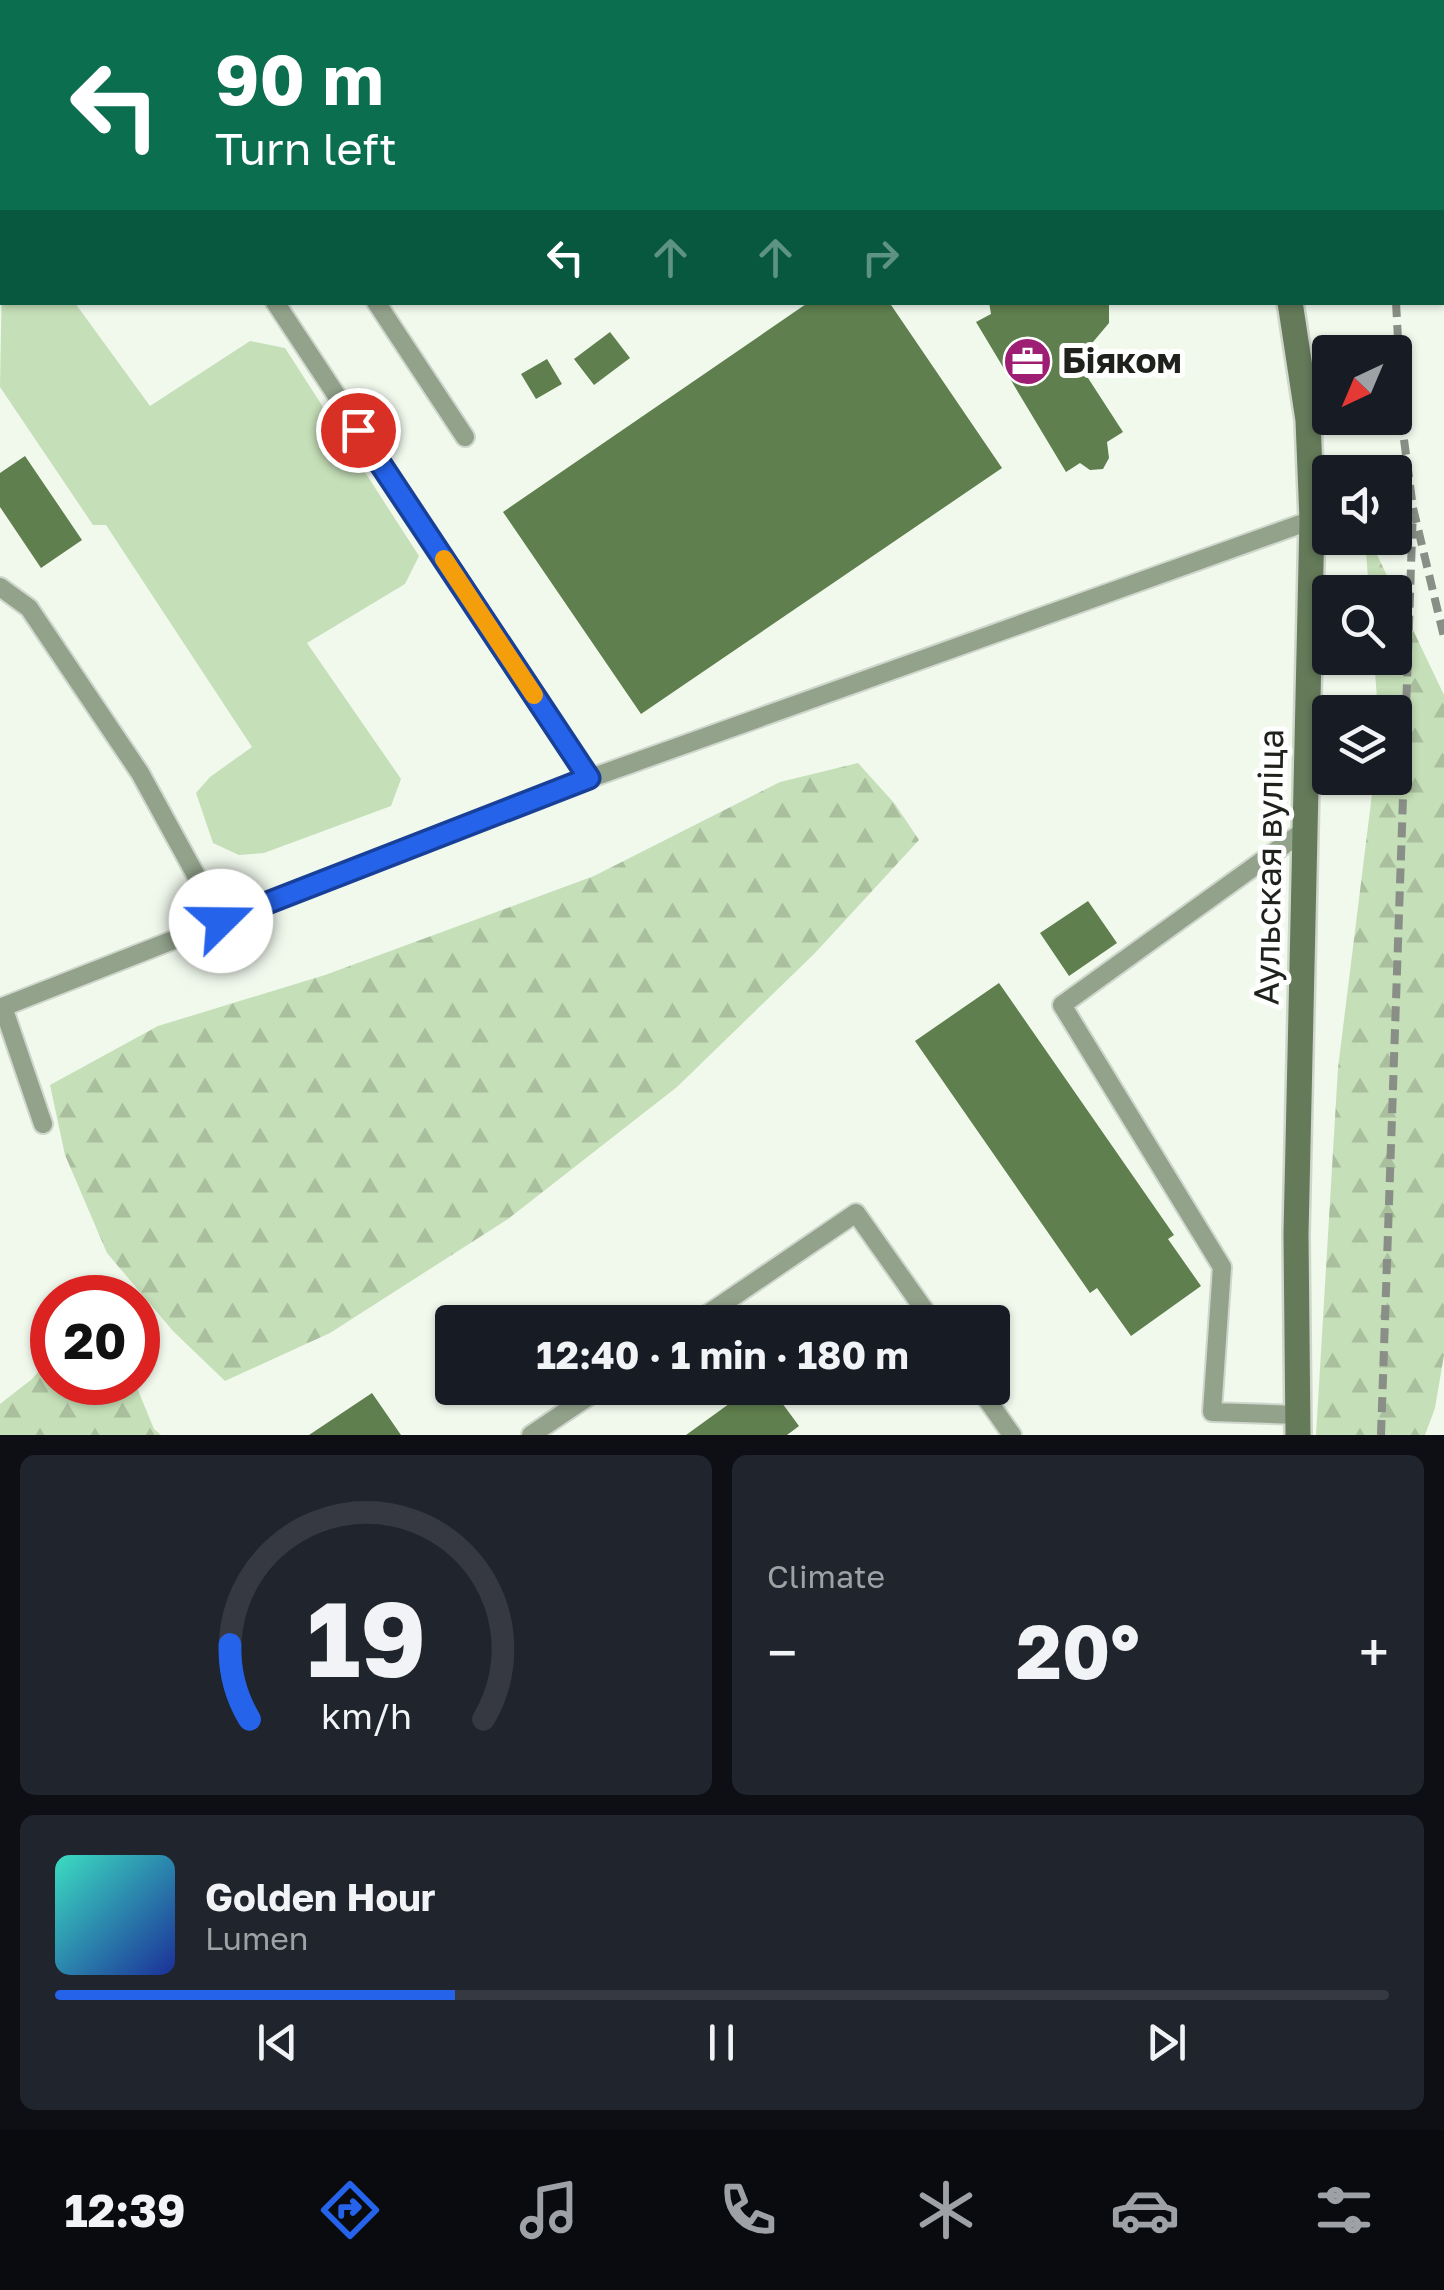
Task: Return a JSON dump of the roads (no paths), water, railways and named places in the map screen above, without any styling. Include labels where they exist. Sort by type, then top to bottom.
[{"type":"street","name":"Аульская вуліца","points":[[1290,305],[1308,420],[1312,520],[1296,1234],[1298,1425]]},
{"type":"lane","points":[[277,305],[589,778]]},
{"type":"lane","points":[[378,305],[466,437]]},
{"type":"lane","points":[[43,1124],[2,1007],[589,778],[1312,520]]},
{"type":"lane","points":[[0,587],[29,608],[140,774],[221,921]]},
{"type":"lane","points":[[1298,1425],[1212,1412],[1222,1267],[1062,1005],[1305,830]]},
{"type":"lane","points":[[721,1305],[856,1213],[922,1305]]},
{"type":"lane","points":[[531,1435],[576,1405]]},
{"type":"lane","points":[[991,1405],[1012,1435]]},
{"type":"railway","points":[[1396,305],[1403,432],[1413,508],[1444,637]]},
{"type":"railway","points":[[1381,1435],[1413,508]]},
{"type":"place","name":"Біяком","points":[[1027,361]]}]
